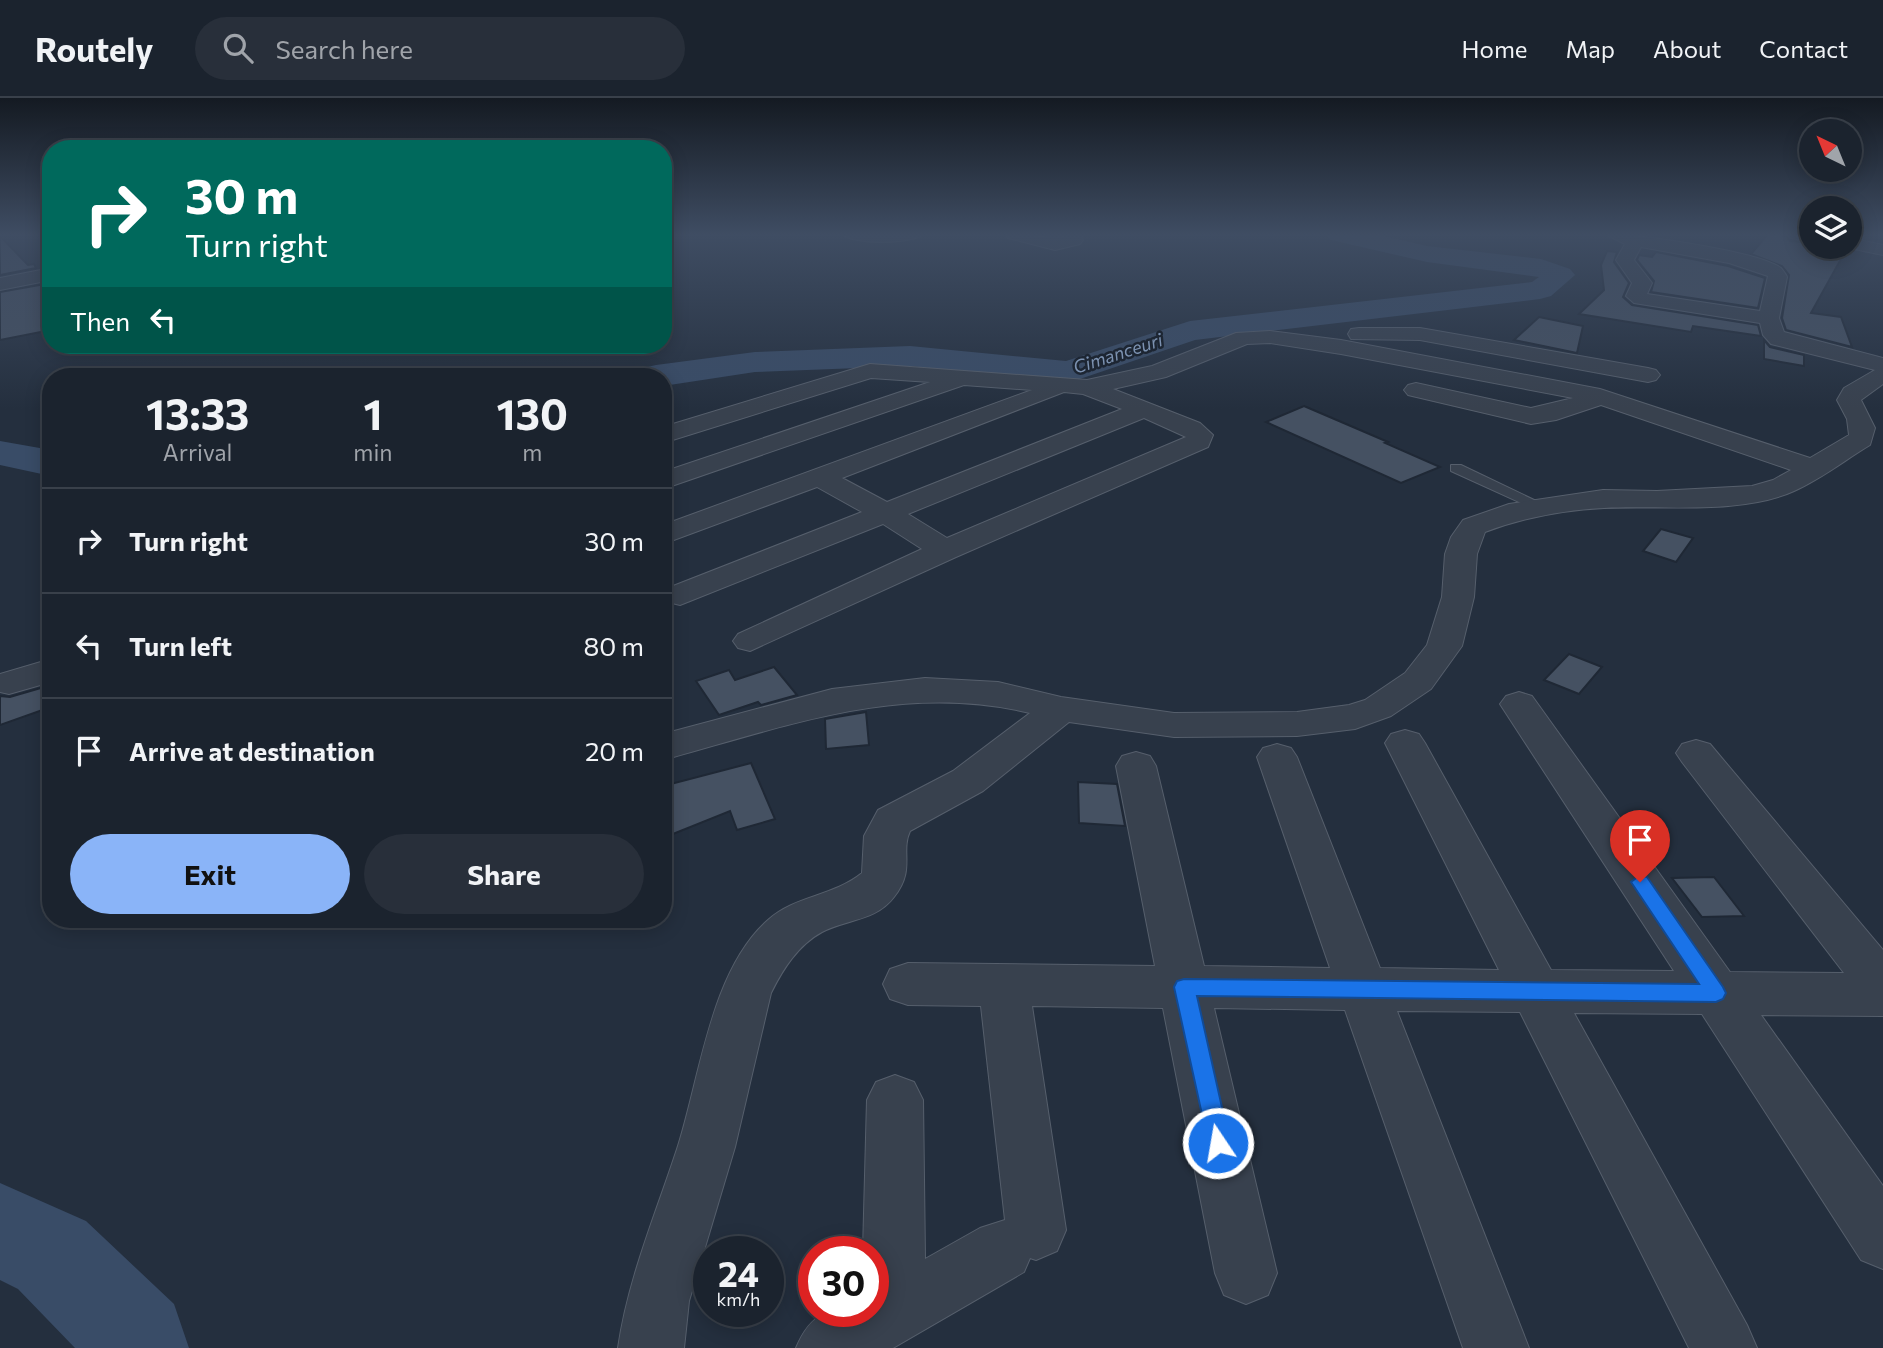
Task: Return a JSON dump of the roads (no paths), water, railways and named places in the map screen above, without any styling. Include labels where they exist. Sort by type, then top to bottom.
[{"type":"street","points":[[1637,292],[1638,298],[1653,303],[1769,318]]},
{"type":"street","points":[[1775,292],[1769,318],[1774,335],[1779,339],[1883,365]]},
{"type":"street","points":[[1341,347],[1350,337],[1362,334],[1420,334],[1658,371],[1600,396],[1539,416],[1416,390]]},
{"type":"street","points":[[672,532],[1076,386],[1158,372],[1233,342],[1254,337],[1341,347],[1600,396],[1815,468]]},
{"type":"street","points":[[1209,353],[1240,363]]},
{"type":"street","points":[[672,432],[870,371],[1076,386],[1198,432],[1199,441],[945,550],[750,641]]},
{"type":"street","points":[[1158,372],[1189,383]]},
{"type":"street","points":[[672,736],[832,701],[925,689],[998,694],[1060,709],[1174,725],[1297,724],[1355,717],[1378,708],[1418,681],[1444,646],[1458,597],[1461,554],[1466,537],[1474,526],[1509,513],[1604,499],[1733,497],[1783,486],[1861,439],[1862,425],[1849,402],[1849,396],[1857,387],[1883,375]]},
{"type":"street","points":[[672,478],[966,378]]},
{"type":"street","points":[[680,595],[883,511],[1142,410]]},
{"type":"street","points":[[1688,426],[1716,412]]},
{"type":"street","points":[[820,478],[883,511],[945,550]]},
{"type":"street","points":[[9,683],[42,673]]},
{"type":"street","points":[[1519,704],[1883,1238]]},
{"type":"street","points":[[650,1348],[657,1301],[706,1147],[746,993],[764,958],[785,933],[810,916],[843,908],[863,898],[878,885],[886,871],[886,836],[893,821],[968,780],[1060,709]]},
{"type":"street","points":[[1405,743],[1724,1348]]},
{"type":"street","points":[[1696,753],[1883,986]]},
{"type":"street","points":[[1278,757],[1496,1348]]},
{"type":"street","points":[[1136,766],[1246,1273]]},
{"type":"street","points":[[908,984],[1883,995]]},
{"type":"street","points":[[829,1348],[1019,1240],[1004,985]]},
{"type":"street","points":[[893,1311],[895,1100]]},
{"type":"lane","points":[[1455,468],[1546,509]]},
{"type":"waterway","name":"Cimanceuri","points":[[672,374],[755,362],[910,356],[1068,372],[1190,331],[1520,292]]},
{"type":"waterway","name":"Cimanceuri","points":[[0,453],[42,461]]},
{"type":"waterway","name":"Cimanceuri","points":[[0,1230],[52,1255],[138,1340],[138,1348]]}]
